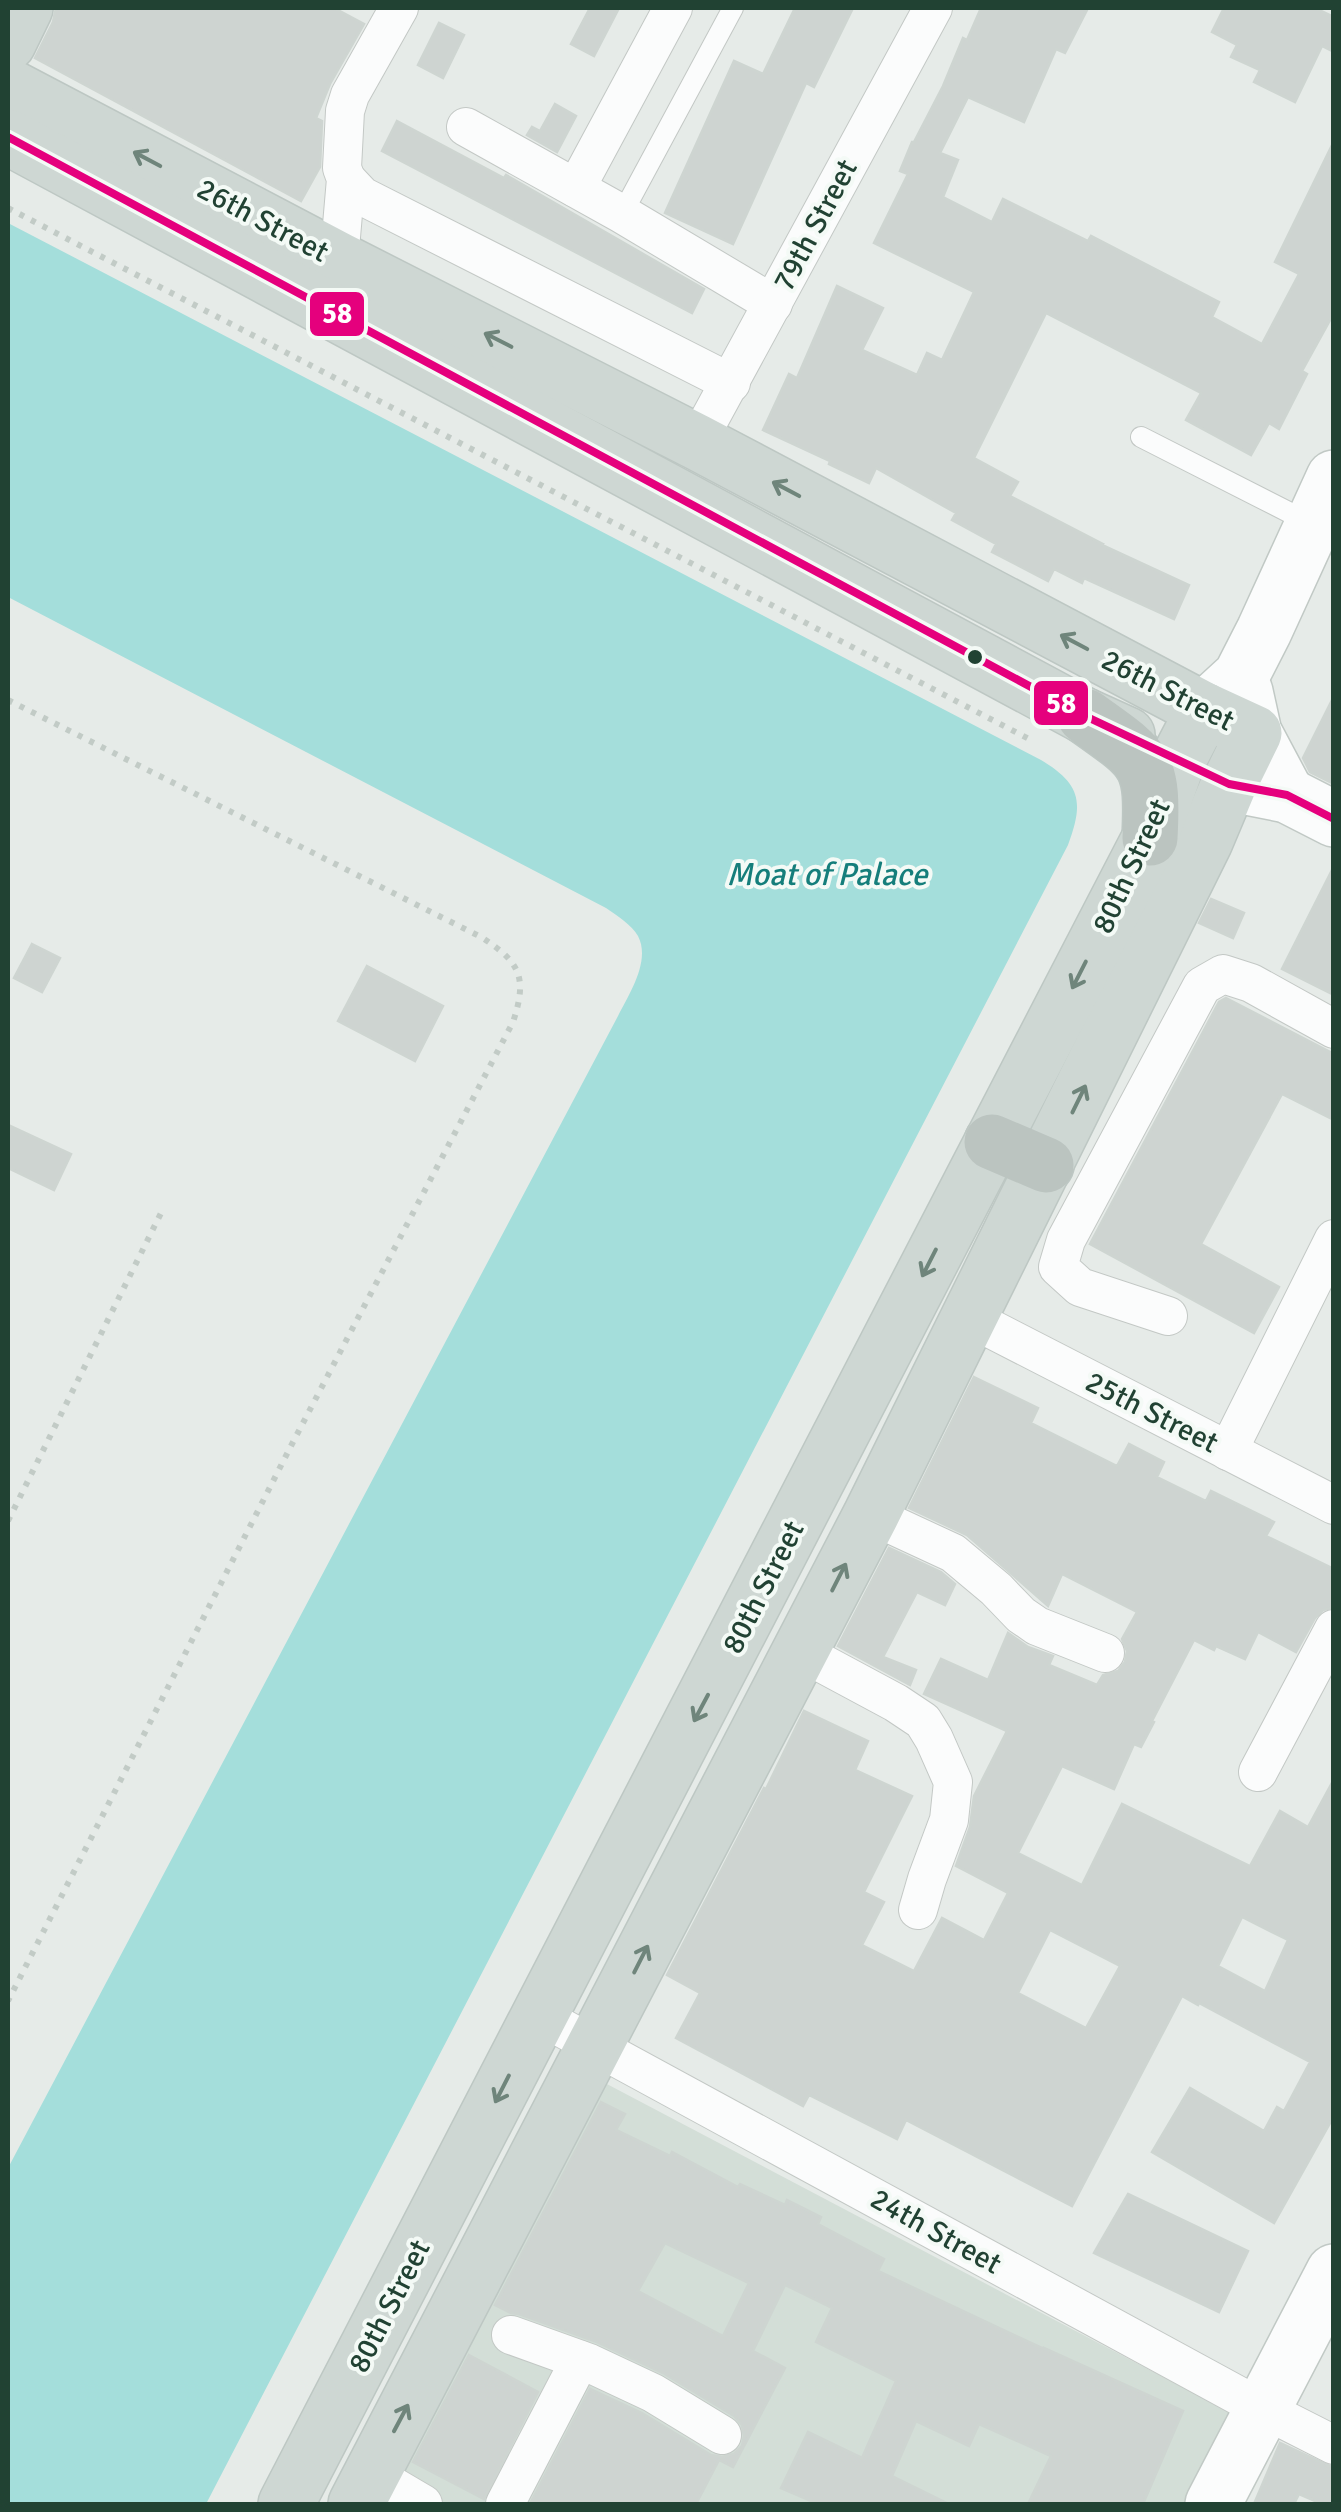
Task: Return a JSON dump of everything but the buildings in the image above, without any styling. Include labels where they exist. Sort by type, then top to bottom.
[{"type":"highway","points":[[1086,716],[1124,743],[1140,760],[1152,795],[1150,838]]},
{"type":"highway","points":[[992,1142],[1046,1166]]},
{"type":"main road","points":[[8,43],[26,8]]},
{"type":"main road","name":"26th Street","points":[[8,86],[697,442],[1223,693],[1310,807]]},
{"type":"main road","name":"26th Street","points":[[8,137],[1086,716],[1229,784],[1310,807]]},
{"type":"main road","name":"80th Street","points":[[286,2504],[1150,838],[1178,760],[1223,693],[1323,502]]},
{"type":"main road","name":"80th Street","points":[[364,2489],[872,1515],[1205,842],[1254,733]]},
{"type":"main road","points":[[1213,2504],[1334,2272]]},
{"type":"street","points":[[397,8],[350,94],[345,111],[342,168],[346,179],[362,196],[730,383]]},
{"type":"street","points":[[576,188],[673,8]]},
{"type":"street","name":"79th Street","points":[[697,442],[932,8]]},
{"type":"street","points":[[466,127],[773,304]]},
{"type":"street","points":[[339,260],[346,179]]},
{"type":"street","points":[[1168,1316],[1080,1287],[1058,1267],[1066,1240],[1202,986],[1222,974],[1250,983],[1334,1030]]},
{"type":"street","points":[[1228,1451],[1334,1239]]},
{"type":"street","name":"25th Street","points":[[970,1318],[1334,1504]]},
{"type":"street","points":[[872,1515],[953,1552],[1037,1626],[1105,1653]]},
{"type":"street","points":[[1258,1772],[1334,1629]]},
{"type":"street","points":[[801,1652],[896,1703],[923,1721],[934,1739],[953,1782],[949,1820],[918,1910]]},
{"type":"street","name":"24th Street","points":[[540,2016],[1334,2445]]},
{"type":"street","points":[[511,2335],[654,2393],[722,2436]]},
{"type":"street","points":[[505,2504],[580,2360]]},
{"type":"street","points":[[364,2489],[424,2504]]},
{"type":"lane","points":[[622,214],[733,8]]},
{"type":"lane","points":[[1141,437],[1323,502]]},
{"type":"path","points":[[8,208],[1037,743]]},
{"type":"path","points":[[8,700],[481,937],[513,962],[521,985],[513,1022],[8,2001]]},
{"type":"path","points":[[8,1521],[161,1213]]},
{"type":"shaded area","points":[[586,2073],[1235,2415],[1188,2504],[368,2504]]},
{"type":"water","name":"Moat of Palace","points":[[8,223],[1041,760],[1064,777],[1076,795],[1077,806],[1068,845],[206,2504],[8,2504],[8,2168],[628,998],[642,956],[632,928],[606,908],[8,597]]},
{"type":"transit line","name":"58","points":[[8,137],[1085,716],[1229,784],[1287,795],[1334,819]]}]
